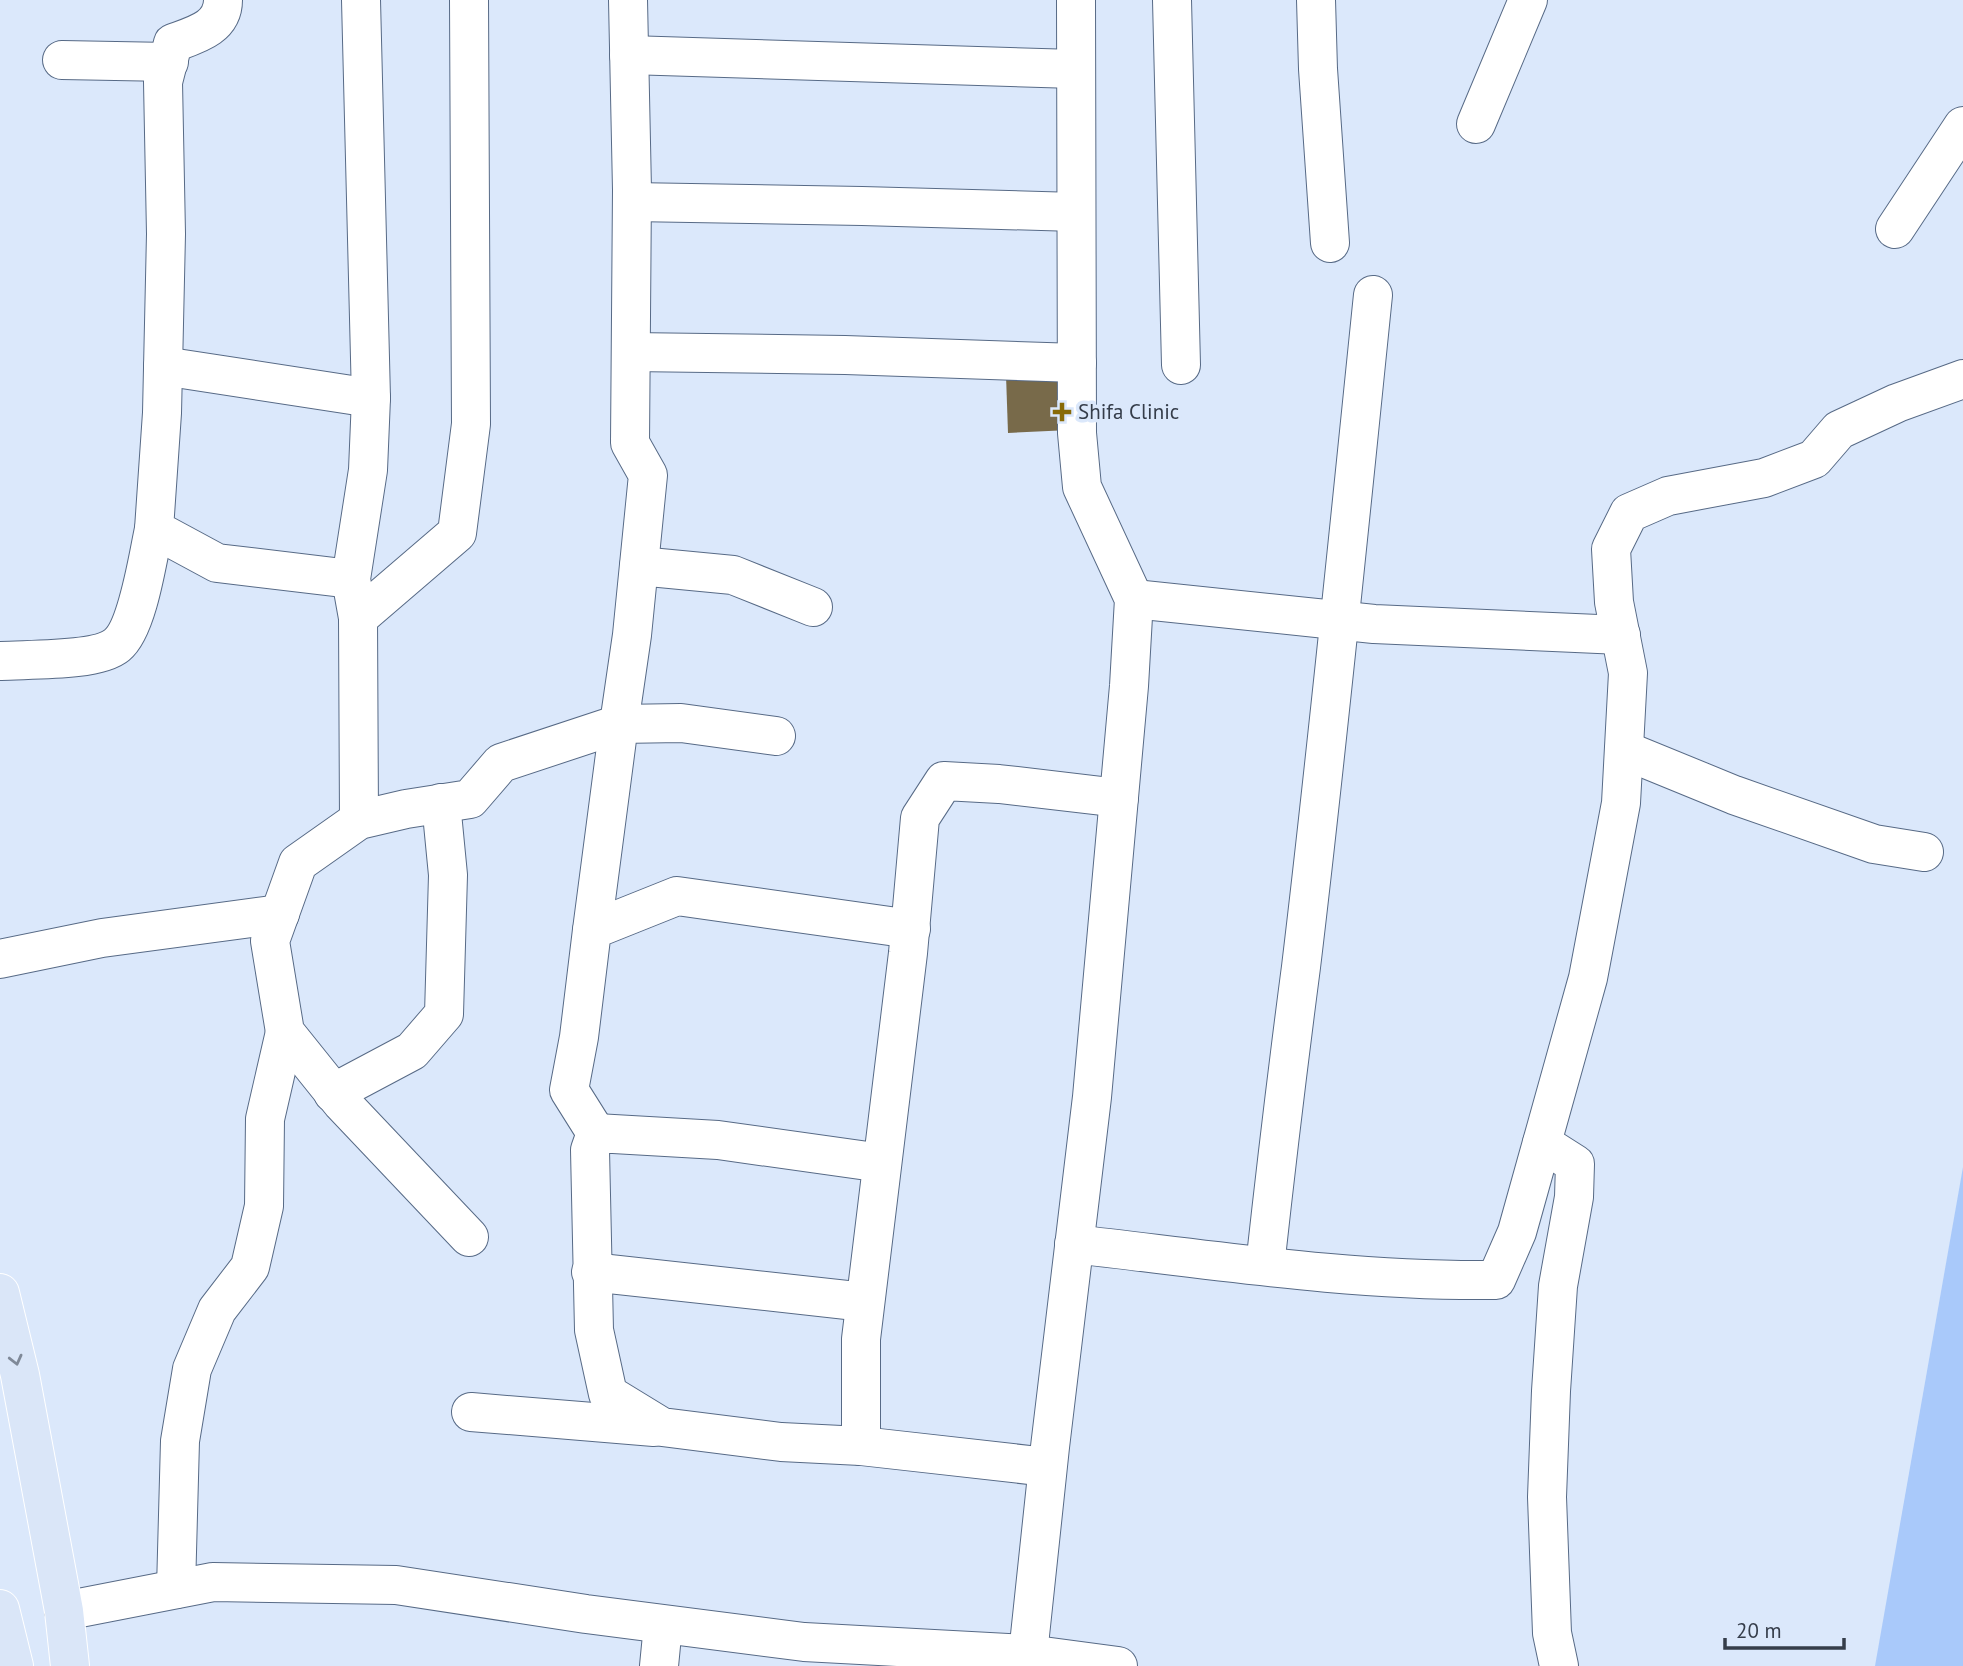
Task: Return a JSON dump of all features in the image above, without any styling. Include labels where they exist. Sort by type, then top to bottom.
[{"type":"main road","points":[[0,1293],[20,1375],[64,1611],[70,1666]]},
{"type":"main road","points":[[0,1609],[14,1666]]},
{"type":"street","points":[[0,661],[90,657],[117,645],[133,621],[154,528],[163,366],[166,234],[163,82],[173,43],[197,35],[212,26],[223,8],[223,0]]},
{"type":"street","points":[[359,820],[358,618],[351,579],[368,470],[371,398],[361,0]]},
{"type":"street","points":[[358,618],[457,533],[471,424],[470,0]]},
{"type":"street","points":[[596,1133],[569,1090],[579,1037],[632,635],[648,475],[630,443],[632,202],[628,0]]},
{"type":"street","points":[[1028,1654],[1047,1467],[1092,1097],[1129,686],[1134,599],[1082,487],[1077,433],[1076,0]]},
{"type":"street","points":[[1172,0],[1181,365]]},
{"type":"street","points":[[1316,0],[1330,243]]},
{"type":"street","points":[[1476,124],[1528,0]]},
{"type":"street","points":[[629,55],[1075,69]]},
{"type":"street","points":[[62,60],[169,62]]},
{"type":"street","points":[[1895,229],[1963,126]]},
{"type":"street","points":[[632,202],[1076,212]]},
{"type":"street","points":[[1265,1266],[1340,620],[1373,295]]},
{"type":"street","points":[[631,352],[845,355],[1077,363]]},
{"type":"street","points":[[163,366],[371,398]]},
{"type":"street","points":[[1074,1244],[1265,1266],[1439,1281],[1496,1280],[1517,1232],[1588,978],[1621,803],[1628,674],[1614,602],[1611,549],[1629,513],[1668,496],[1764,478],[1814,459],[1839,430],[1897,403],[1963,379]]},
{"type":"street","points":[[154,528],[218,563],[351,579]]},
{"type":"street","points":[[639,566],[733,575],[813,607]]},
{"type":"street","points":[[1134,599],[1374,624],[1621,635]]},
{"type":"street","points":[[176,1589],[180,1441],[192,1369],[217,1310],[250,1267],[264,1206],[265,1119],[285,1032],[270,941],[298,863],[359,820],[470,799],[501,763],[619,724],[681,723],[776,736]]},
{"type":"street","points":[[1624,750],[1734,795],[1874,844],[1924,852]]},
{"type":"street","points":[[861,1446],[861,1339],[911,929],[920,818],[944,781],[999,784],[1119,798]]},
{"type":"street","points":[[333,1093],[412,1051],[444,1014],[448,875],[441,803]]},
{"type":"street","points":[[592,930],[677,896],[911,929]]},
{"type":"street","points":[[0,959],[103,938],[280,914]]},
{"type":"street","points":[[285,1032],[333,1093],[469,1237]]},
{"type":"street","points":[[596,1133],[718,1140],[882,1163]]},
{"type":"street","points":[[596,1133],[590,1150],[591,1272],[594,1330],[608,1394],[662,1427]]},
{"type":"street","points":[[1542,1143],[1575,1164],[1574,1197],[1559,1286],[1550,1391],[1547,1497],[1552,1633],[1559,1666]]},
{"type":"street","points":[[591,1272],[865,1302]]},
{"type":"street","points":[[471,1412],[662,1427],[781,1442],[861,1446],[1047,1467]]},
{"type":"street","points":[[64,1611],[213,1582],[396,1585],[586,1615],[804,1643],[1028,1654],[1118,1666]]},
{"type":"street","points":[[659,1666],[663,1625]]},
{"type":"shaded area","points":[[1963,1167],[1963,1666],[1875,1666]]},
{"type":"building","points":[[1067,372],[1070,430],[1008,433],[1006,375]]},
{"type":"place","name":"Shifa Clinic","points":[[1062,412]]}]
